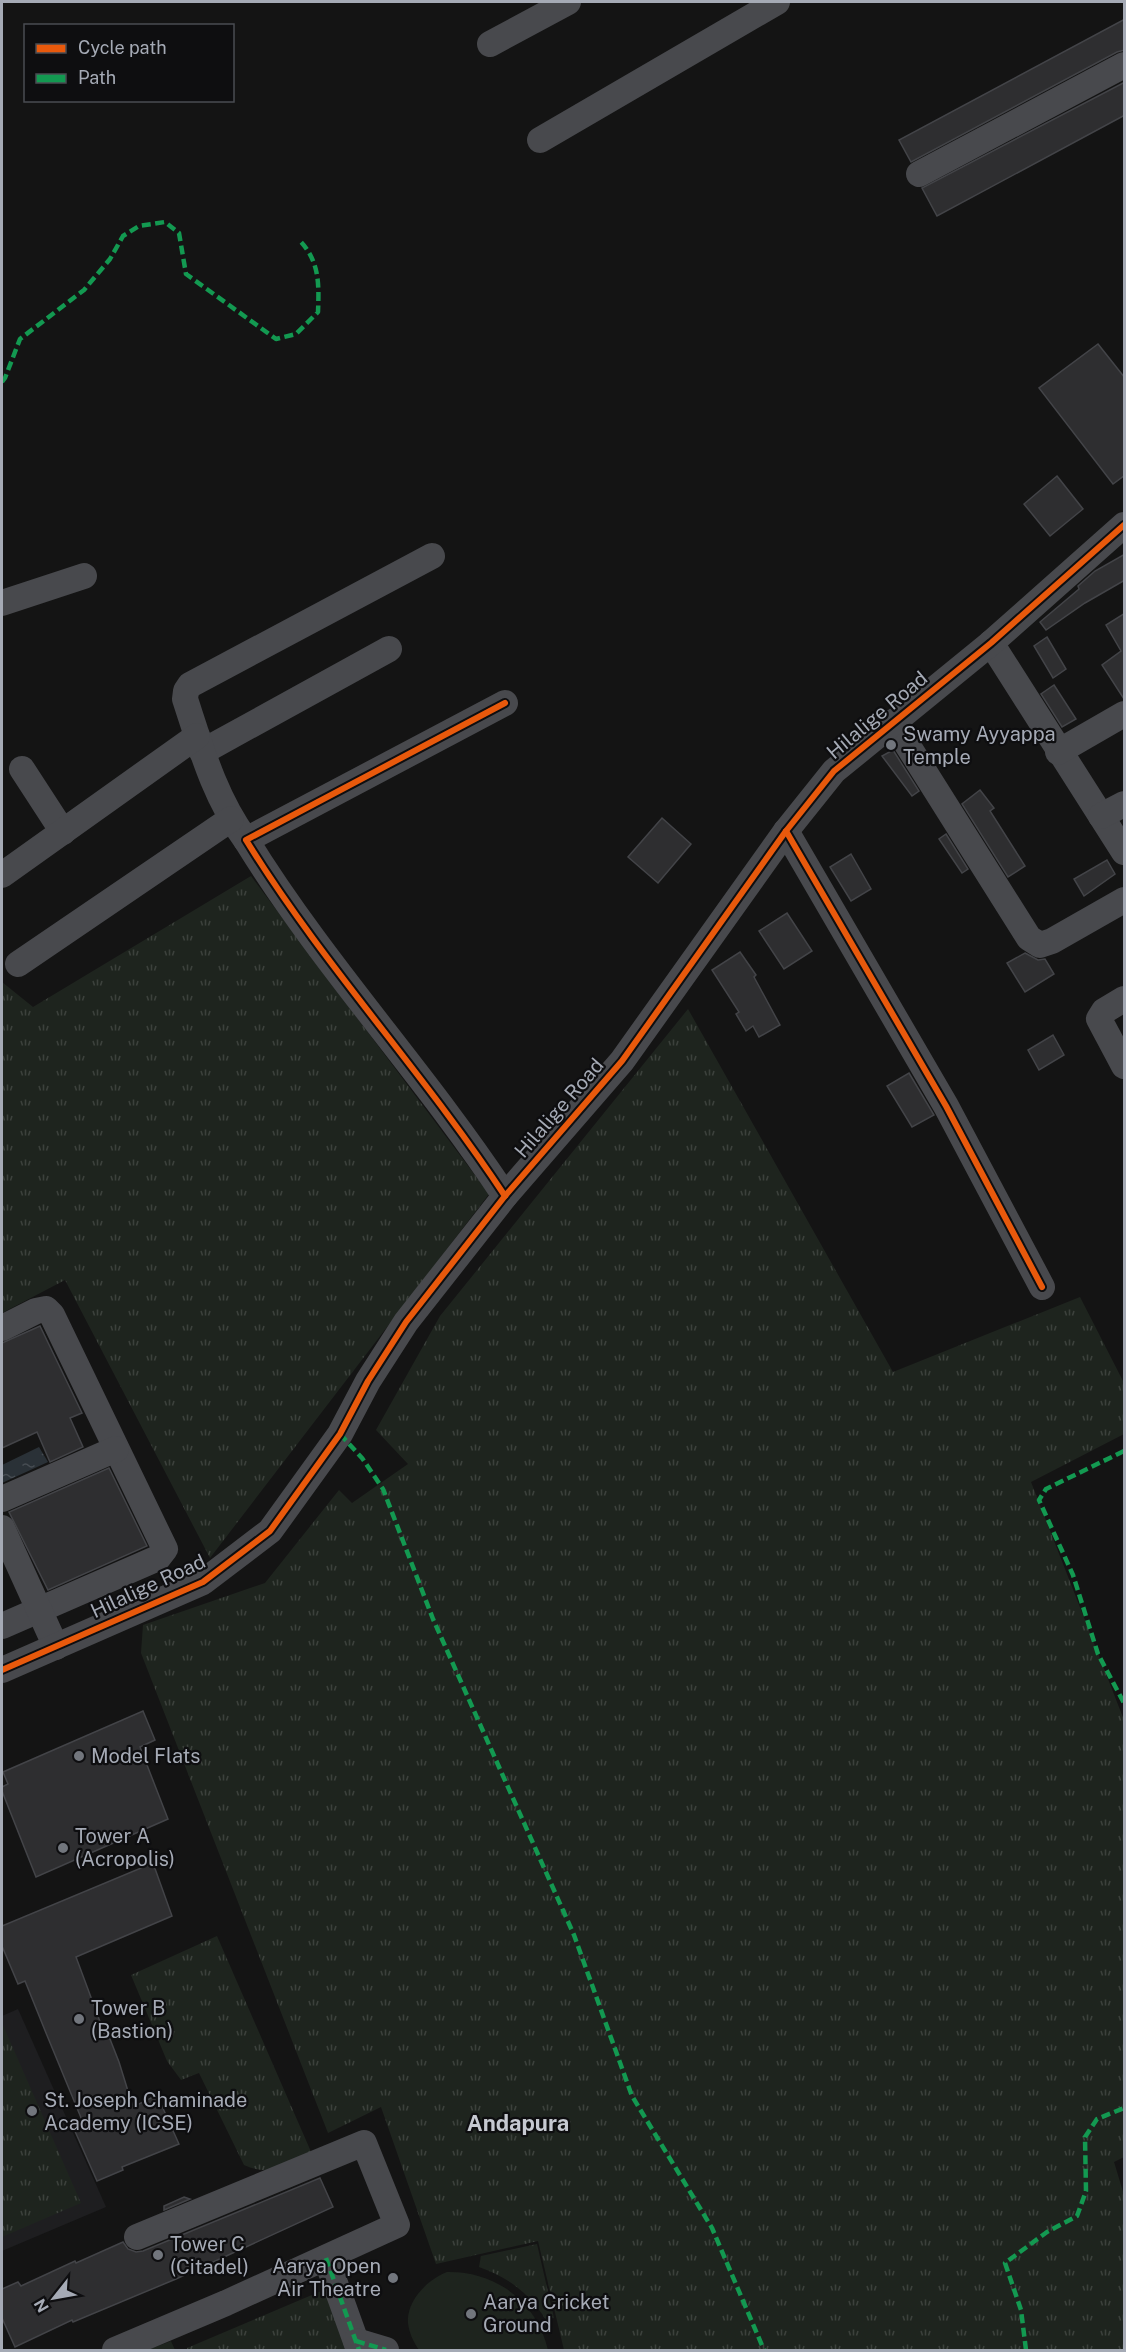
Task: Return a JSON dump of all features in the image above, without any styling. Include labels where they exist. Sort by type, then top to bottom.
[{"type":"street","points":[[490,44],[568,2]]},
{"type":"street","points":[[540,140],[777,2]]},
{"type":"street","points":[[919,174],[1125,65]]},
{"type":"street","name":"Hilalige Road","points":[[2,1670],[203,1582],[270,1531],[340,1434],[368,1380],[406,1322],[505,1196],[622,1061],[786,831],[834,771],[991,643],[1125,525]]},
{"type":"street","points":[[432,556],[190,685],[185,699],[200,744],[231,819],[279,892],[475,1150],[505,1196]]},
{"type":"street","points":[[2,603],[84,576]]},
{"type":"street","points":[[991,643],[1058,752],[1125,852]]},
{"type":"street","points":[[2,875],[63,832],[200,744],[389,649]]},
{"type":"street","points":[[246,840],[505,703]]},
{"type":"street","points":[[1058,752],[1125,714]]},
{"type":"street","points":[[894,722],[1029,938],[1040,945],[1052,941],[1125,900]]},
{"type":"street","points":[[22,769],[63,832]]},
{"type":"street","points":[[1101,816],[1125,804]]},
{"type":"street","points":[[18,964],[231,819]]},
{"type":"street","points":[[786,831],[946,1106],[1042,1287]]},
{"type":"street","points":[[1125,999],[1104,1011],[1099,1019],[1125,1066]]},
{"type":"street","points":[[2,1328],[36,1311],[46,1309],[52,1314],[165,1549],[158,1558],[2,1626]]},
{"type":"street","points":[[2,1499],[116,1449]]},
{"type":"street","points":[[2,1528],[56,1647]]},
{"type":"street","points":[[115,2350],[397,2225],[364,2143],[137,2237]]},
{"type":"street","points":[[326,2258],[357,2346],[386,2350]]},
{"type":"shaded area","name":"St. Joseph Chaminade Academy (ICSE)","points":[[18,2009],[106,2207],[2,2251],[2,2016]]},
{"type":"green space","points":[[251,876],[489,1194],[210,1558],[65,1280],[2,1313],[2,982],[33,1007]]},
{"type":"green space","points":[[688,1009],[893,1372],[1080,1297],[1124,1383],[1124,1434],[1031,1482],[1124,1720],[1124,2157],[1114,2162],[1124,2195],[1124,2350],[564,2350],[538,2241],[436,2264],[381,2107],[328,2133],[141,1653],[143,1625],[265,1583],[339,1490],[352,1503],[408,1464],[376,1430],[440,1316]]},
{"type":"green space","points":[[217,1936],[312,2154],[271,2170],[244,2165],[199,2073],[181,2080],[167,2061],[131,1975]]},
{"type":"green space","points":[[2,2023],[81,2203],[2,2237]]},
{"type":"green space","points":[[537,2244],[554,2318],[546,2320],[517,2287],[479,2267],[481,2256]]},
{"type":"green space","name":"Aarya Cricket Ground","points":[[447,2272],[482,2277],[512,2293],[534,2317],[543,2333],[548,2350],[419,2350],[412,2338],[408,2315],[414,2299],[426,2285]]},
{"type":"green space","points":[[326,2289],[346,2350],[187,2350],[187,2348]]},
{"type":"green space","points":[[171,2341],[175,2350],[147,2350]]},
{"type":"water","points":[[39,1447],[48,1462],[2,1483],[2,1465]]},
{"type":"building","points":[[1125,19],[1125,50],[1117,52],[911,162],[899,140]]},
{"type":"building","points":[[1125,82],[1125,115],[937,216],[922,188]]},
{"type":"building","points":[[1098,344],[1125,378],[1125,475],[1113,484],[1039,388]]},
{"type":"building","points":[[1057,476],[1083,509],[1050,536],[1024,504]]},
{"type":"building","points":[[1125,554],[1125,580],[1085,603],[1046,630],[1040,622],[1079,589],[1078,586],[1095,571]]},
{"type":"building","points":[[1125,613],[1124,699],[1102,665],[1121,651],[1106,625]]},
{"type":"building","points":[[1047,637],[1066,669],[1053,678],[1034,646]]},
{"type":"building","points":[[1054,685],[1076,719],[1062,727],[1041,694]]},
{"type":"building","points":[[893,750],[919,791],[912,796],[882,756]]},
{"type":"building","points":[[980,790],[994,808],[990,811],[1025,866],[1008,877],[962,804]]},
{"type":"building","points":[[662,818],[691,844],[658,883],[628,857]]},
{"type":"building","points":[[946,834],[968,869],[962,873],[939,839]]},
{"type":"building","points":[[851,854],[871,889],[851,901],[830,867]]},
{"type":"building","points":[[1107,860],[1115,874],[1084,896],[1074,879]]},
{"type":"building","points":[[787,913],[812,951],[784,969],[759,931]]},
{"type":"building","points":[[740,952],[756,975],[754,977],[780,1025],[759,1037],[753,1026],[746,1031],[736,1014],[739,1012],[712,970]]},
{"type":"building","points":[[1025,953],[1038,960],[1045,959],[1054,974],[1025,992],[1007,963]]},
{"type":"building","points":[[1053,1035],[1064,1055],[1039,1070],[1028,1050]]},
{"type":"building","points":[[909,1073],[934,1115],[912,1127],[887,1086]]},
{"type":"building","points":[[40,1326],[82,1413],[70,1418],[83,1447],[50,1462],[37,1432],[2,1448],[2,1343]]},
{"type":"building","points":[[109,1468],[147,1546],[48,1590],[9,1512]]},
{"type":"building","points":[[143,1711],[155,1740],[140,1747],[168,1819],[36,1877],[2,1791],[2,1787],[8,1784],[3,1772]]},
{"type":"building","name":"Tower B (Bastion)","points":[[153,1863],[172,1916],[76,1957],[105,2035],[108,2034],[119,2062],[133,2107],[157,2095],[179,2144],[122,2167],[123,2170],[97,2181],[74,2129],[84,2125],[25,1981],[18,1984],[2,1946],[2,1926]]},
{"type":"building","name":"Tower C (Citadel)","points":[[320,2178],[333,2207],[176,2279],[73,2322],[72,2320],[15,2347],[2,2318],[2,2289],[18,2282],[21,2286],[123,2242],[128,2249],[136,2252],[143,2251]]},
{"type":"building","points":[[184,2197],[190,2199],[164,2210],[164,2206]]},
{"type":"marked path","points":[[2,382],[20,339],[84,290],[110,259],[123,236],[139,226],[165,222],[179,233],[186,274],[276,339],[296,334],[318,312],[318,283],[315,265],[299,240]]},
{"type":"marked path","points":[[340,1434],[362,1458],[383,1489],[433,1619],[574,1935],[632,2096],[712,2228],[764,2350]]},
{"type":"marked path","points":[[1124,1451],[1046,1489],[1039,1500],[1073,1575],[1098,1654],[1124,1703]]},
{"type":"marked path","points":[[1026,2350],[1021,2310],[1005,2263],[1047,2232],[1077,2216],[1086,2191],[1085,2137],[1097,2119],[1124,2108]]},
{"type":"marked path","points":[[326,2258],[359,2350]]},
{"type":"marked path","points":[[356,2341],[386,2350]]},
{"type":"cycle path","points":[[2,1670],[203,1582],[270,1531],[340,1434],[368,1381],[406,1322],[505,1196],[622,1061],[786,831],[834,771],[991,643],[1124,525]]},
{"type":"cycle path","points":[[505,703],[246,840],[340,975],[441,1106],[505,1196]]},
{"type":"cycle path","points":[[786,831],[946,1106],[1042,1287]]},
{"type":"place","name":"Swamy Ayyappa Temple","points":[[891,745]]},
{"type":"place","name":"Model Flats","points":[[79,1756]]},
{"type":"place","name":"Tower A (Acropolis)","points":[[63,1848]]},
{"type":"place","name":"Tower B (Bastion)","points":[[79,2019]]},
{"type":"place","name":"St. Joseph Chaminade Academy (ICSE)","points":[[32,2111]]},
{"type":"place","name":"Tower C (Citadel)","points":[[158,2255]]},
{"type":"place","name":"Aarya Open Air Theatre","points":[[393,2278]]},
{"type":"place","name":"Aarya Cricket Ground","points":[[471,2314]]},
{"type":"district","name":"Andapura","points":[[518,2123]]}]
